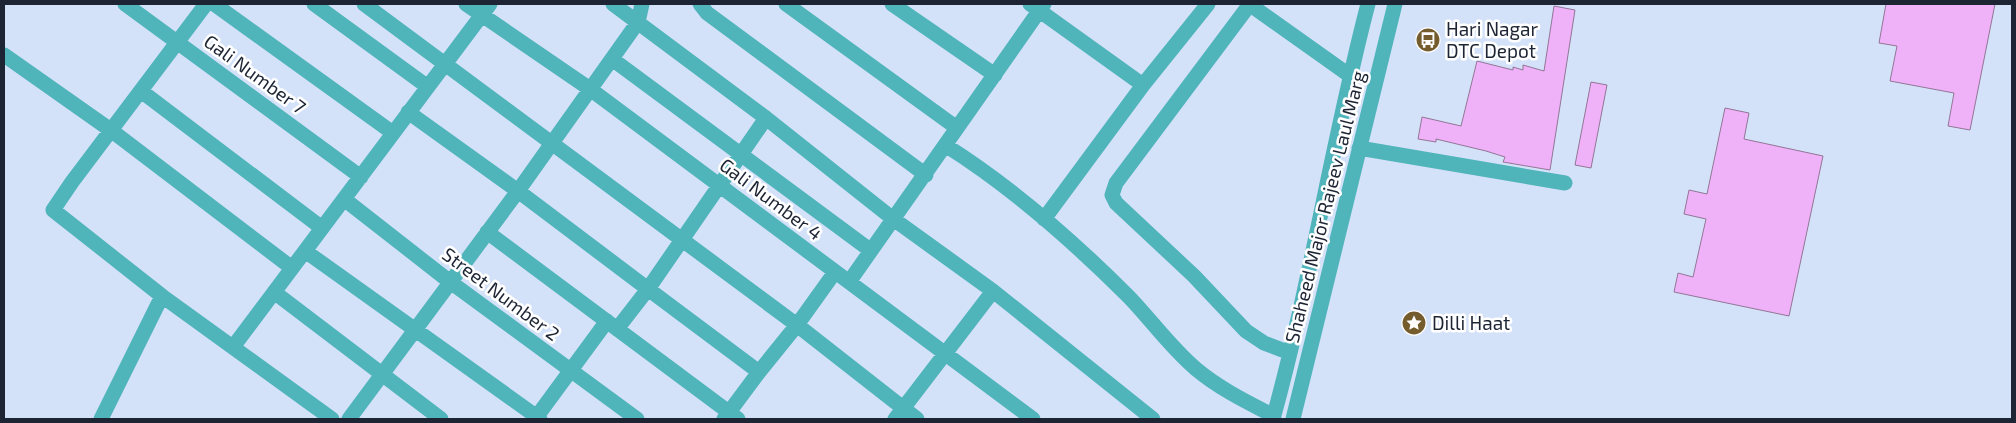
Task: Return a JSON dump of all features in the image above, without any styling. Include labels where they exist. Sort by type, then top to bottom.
[{"type":"street","name":"Gali Number 7","points":[[125,4],[361,177]]},
{"type":"street","points":[[206,4],[53,210],[162,296],[332,419]]},
{"type":"street","points":[[214,4],[393,133]]},
{"type":"street","points":[[314,4],[428,87]]},
{"type":"street","points":[[364,4],[796,324],[899,414],[917,419]]},
{"type":"street","name":"Gali Number 4","points":[[466,4],[485,9],[1033,419]]},
{"type":"street","points":[[613,4],[766,118],[892,218],[993,291],[1153,419]]},
{"type":"street","points":[[349,419],[449,281],[518,191],[612,59],[638,22],[642,4]]},
{"type":"street","points":[[700,4],[707,13],[926,175]]},
{"type":"street","points":[[786,4],[957,128]]},
{"type":"street","points":[[892,4],[995,74]]},
{"type":"street","points":[[1044,219],[1143,85],[1208,4]]},
{"type":"street","points":[[1290,353],[1264,343],[1246,330],[1194,276],[1116,203],[1112,194],[1128,168],[1250,4],[1349,75]]},
{"type":"street","name":"Shaheed Major Rajeev Laul Marg","points":[[1274,418],[1290,353],[1349,75],[1368,4]]},
{"type":"street","name":"Shaheed Major Rajeev Laul Marg","points":[[1293,419],[1395,4]]},
{"type":"street","points":[[849,282],[892,218],[926,175],[995,74],[1038,6],[1143,85]]},
{"type":"street","points":[[233,348],[485,9]]},
{"type":"street","points":[[4,54],[112,131],[292,268]]},
{"type":"street","points":[[612,59],[870,250]]},
{"type":"street","points":[[141,91],[322,228]]},
{"type":"street","points":[[408,112],[518,191],[760,372]]},
{"type":"street","points":[[305,251],[537,419],[571,371],[612,325],[648,289],[766,118]]},
{"type":"street","points":[[945,145],[976,165],[1044,219],[1130,298],[1196,369],[1232,395],[1274,418]]},
{"type":"street","points":[[1359,148],[1565,184]]},
{"type":"street","name":"Street Number 2","points":[[344,199],[449,281],[637,419]]},
{"type":"street","points":[[486,232],[612,325],[730,417],[760,372],[835,272]]},
{"type":"street","points":[[899,414],[993,291]]},
{"type":"street","points":[[274,292],[441,419]]},
{"type":"street","points":[[100,419],[162,296]]},
{"type":"building","points":[[1886,4],[1995,4],[1970,130],[1948,126],[1954,93],[1890,81],[1897,46],[1879,43]]},
{"type":"building","points":[[1554,6],[1575,10],[1550,170],[1503,162],[1505,157],[1436,139],[1436,142],[1418,139],[1422,117],[1461,126],[1477,61],[1513,70],[1513,67],[1523,70],[1523,65],[1544,71]]},
{"type":"building","points":[[1591,82],[1607,85],[1591,168],[1575,165]]},
{"type":"building","points":[[1725,108],[1749,113],[1744,139],[1823,156],[1789,316],[1674,292],[1678,273],[1693,277],[1706,219],[1684,214],[1689,190],[1707,194]]},
{"type":"place","name":"Hari Nagar DTC Depot","points":[[1428,40]]},
{"type":"place","name":"Dilli Haat","points":[[1414,323]]}]
